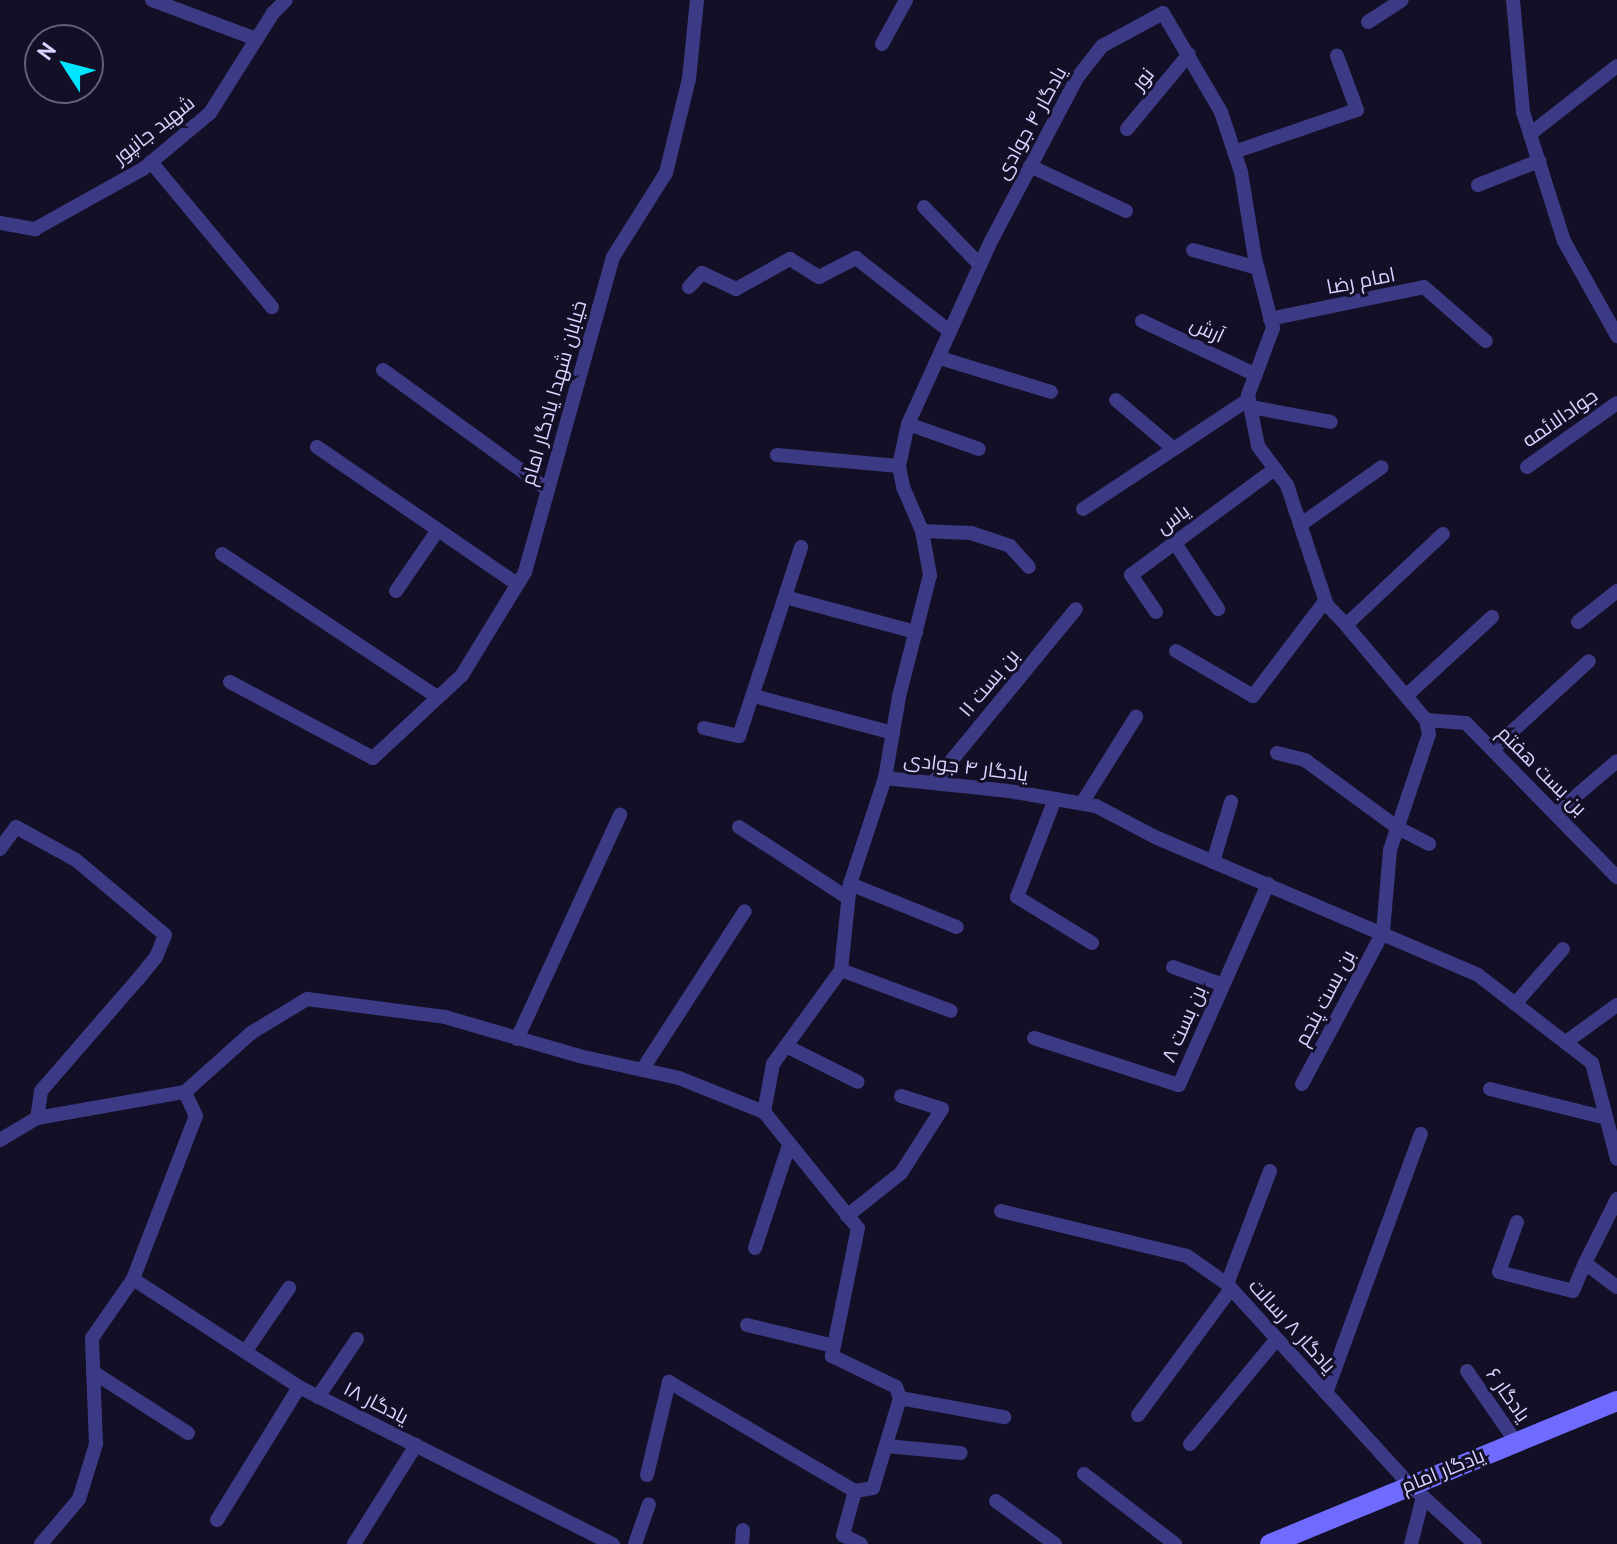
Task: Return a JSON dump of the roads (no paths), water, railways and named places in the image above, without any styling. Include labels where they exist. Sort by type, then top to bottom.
[{"type":"main road","name":"یادگار امام","points":[[1270,1544],[1289,1540],[1416,1490],[1516,1442],[1617,1401]]},
{"type":"street","points":[[152,0],[256,39]]},
{"type":"street","name":"شهید جانپور","points":[[0,223],[35,229],[151,162],[210,113],[273,13],[286,0]]},
{"type":"street","name":"خیابان شهدا یادگار امام","points":[[232,684],[373,758],[462,675],[525,572],[613,257],[666,173],[689,79],[697,0]]},
{"type":"street","points":[[882,44],[906,0]]},
{"type":"street","points":[[1368,22],[1402,0]]},
{"type":"street","points":[[1513,0],[1523,112],[1564,241],[1617,336]]},
{"type":"street","points":[[1166,6],[1221,112],[1234,152],[1273,328],[1256,375],[1250,403],[1258,446],[1287,485],[1325,601],[1426,720],[1429,734],[1390,850],[1383,932]]},
{"type":"street","name":"یادگار ۴ جوادی","points":[[1166,6],[1102,46],[1077,78],[980,265],[908,424],[899,466],[903,487],[922,531],[930,575],[885,778],[1096,806],[1213,862],[1478,975],[1592,1063],[1617,1159]]},
{"type":"street","name":"نور","points":[[1127,129],[1189,54]]},
{"type":"street","points":[[1234,152],[1357,110],[1337,56]]},
{"type":"street","points":[[1530,134],[1617,66]]},
{"type":"street","points":[[1478,185],[1539,161]]},
{"type":"street","points":[[151,162],[272,307]]},
{"type":"street","points":[[1030,166],[1126,211]]},
{"type":"street","points":[[924,207],[980,265]]},
{"type":"street","points":[[1193,250],[1258,268]]},
{"type":"street","points":[[689,287],[702,273],[736,289],[790,259],[819,277],[856,258],[949,331]]},
{"type":"street","name":"امام رضا","points":[[1270,319],[1424,287],[1486,341]]},
{"type":"street","name":"آرش","points":[[1142,321],[1256,375]]},
{"type":"street","points":[[940,358],[1051,392]]},
{"type":"street","points":[[383,370],[548,490]]},
{"type":"street","points":[[1116,400],[1174,449]]},
{"type":"street","points":[[1083,509],[1250,403],[1331,422]]},
{"type":"street","name":"جوادالائمه","points":[[1527,467],[1617,403]]},
{"type":"street","points":[[908,424],[979,449]]},
{"type":"street","points":[[317,447],[517,584]]},
{"type":"street","points":[[777,455],[899,466]]},
{"type":"street","points":[[1300,525],[1382,467]]},
{"type":"street","name":"یاس","points":[[1156,612],[1131,575],[1275,469]]},
{"type":"street","points":[[396,591],[438,530]]},
{"type":"street","points":[[922,531],[971,533],[1010,546],[1029,567]]},
{"type":"street","points":[[1346,625],[1443,534]]},
{"type":"street","points":[[1175,543],[1218,609]]},
{"type":"street","points":[[704,728],[739,736],[801,547]]},
{"type":"street","points":[[222,554],[437,697]]},
{"type":"street","points":[[1578,622],[1617,591]]},
{"type":"street","points":[[785,597],[916,632]]},
{"type":"street","points":[[1176,651],[1253,696],[1325,601]]},
{"type":"street","name":"بن بست ۱۱","points":[[933,783],[1076,609]]},
{"type":"street","points":[[1406,696],[1492,617]]},
{"type":"street","points":[[1493,749],[1589,661]]},
{"type":"street","points":[[754,696],[893,733]]},
{"type":"street","points":[[1082,803],[1136,717]]},
{"type":"street","name":"بن بست هفتم","points":[[1426,720],[1466,723],[1617,877]]},
{"type":"street","points":[[1277,753],[1305,760],[1398,828],[1429,844]]},
{"type":"street","points":[[1556,813],[1617,761]]},
{"type":"street","points":[[764,1112],[773,1064],[841,970],[849,891],[885,778]]},
{"type":"street","points":[[1055,799],[1017,897],[1092,943]]},
{"type":"street","points":[[1213,862],[1231,802]]},
{"type":"street","points":[[517,1039],[620,815]]},
{"type":"street","points":[[0,849],[16,827],[76,860],[165,935],[156,957],[41,1091],[37,1118]]},
{"type":"street","points":[[739,827],[849,891],[957,927]]},
{"type":"street","name":"بن بست ۸","points":[[1034,1038],[1179,1085],[1268,884]]},
{"type":"street","points":[[642,1070],[745,911]]},
{"type":"street","name":"بن بست پنجم","points":[[1302,1084],[1383,932]]},
{"type":"street","points":[[1515,1004],[1563,949]]},
{"type":"street","points":[[1173,967],[1223,985]]},
{"type":"street","points":[[841,970],[951,1011]]},
{"type":"street","points":[[0,1140],[37,1118],[185,1092],[251,1033],[307,999],[445,1017],[517,1039],[679,1078],[764,1112],[858,1228],[832,1356],[896,1387],[900,1398],[873,1488],[855,1491],[669,1382],[647,1475]]},
{"type":"street","points":[[1566,1042],[1617,1005]]},
{"type":"street","points":[[786,1046],[858,1082]]},
{"type":"street","points":[[1490,1089],[1606,1118]]},
{"type":"street","points":[[41,1544],[79,1499],[96,1444],[92,1338],[133,1279],[196,1116],[185,1092]]},
{"type":"street","points":[[847,1216],[901,1173],[942,1109],[901,1096]]},
{"type":"street","points":[[1326,1393],[1421,1134]]},
{"type":"street","points":[[755,1248],[789,1145]]},
{"type":"street","name":"یادگار ۸ رسالت","points":[[1270,1171],[1229,1287],[1416,1490],[1475,1544]]},
{"type":"street","points":[[1517,1222],[1499,1272],[1573,1291],[1617,1199]]},
{"type":"street","points":[[1001,1211],[1187,1256],[1229,1287],[1138,1415]]},
{"type":"street","points":[[1585,1263],[1617,1287]]},
{"type":"street","name":"یادگار ۱۸","points":[[133,1279],[299,1387],[613,1544]]},
{"type":"street","points":[[245,1352],[289,1288]]},
{"type":"street","points":[[747,1325],[834,1346]]},
{"type":"street","points":[[318,1397],[357,1339]]},
{"type":"street","points":[[1190,1444],[1277,1339]]},
{"type":"street","name":"یادگار ۶","points":[[1467,1371],[1516,1442]]},
{"type":"street","points":[[93,1372],[188,1433]]},
{"type":"street","points":[[217,1520],[299,1387]]},
{"type":"street","points":[[900,1398],[1004,1417]]},
{"type":"street","points":[[354,1544],[416,1445]]},
{"type":"street","points":[[886,1446],[961,1453]]},
{"type":"street","points":[[1084,1474],[1175,1544]]},
{"type":"street","points":[[1411,1544],[1416,1490]]},
{"type":"street","points":[[855,1491],[843,1535],[861,1544]]},
{"type":"street","points":[[996,1501],[1055,1544]]},
{"type":"street","points":[[635,1544],[649,1504]]}]
